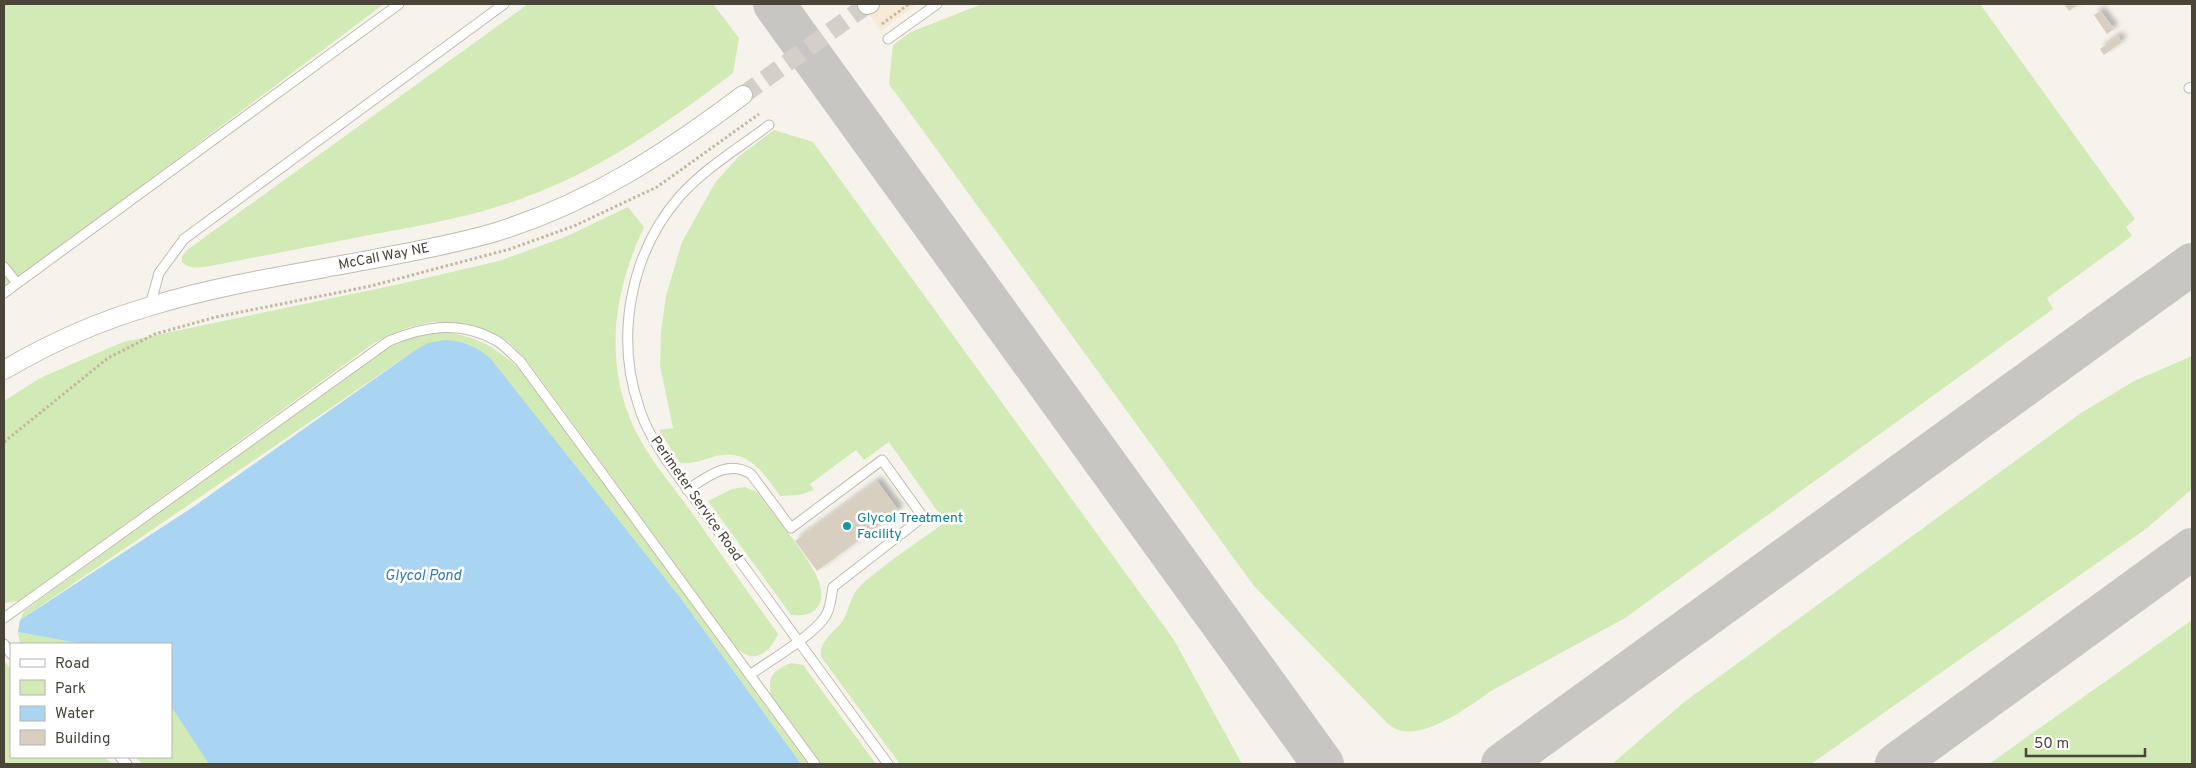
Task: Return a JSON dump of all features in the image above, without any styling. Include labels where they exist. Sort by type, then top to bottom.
[{"type":"street","name":"McCall Way NE","points":[[4,370],[86,329],[150,306],[242,284],[438,246],[495,232],[551,213],[594,194],[644,165],[696,130],[743,94]]},
{"type":"lane","points":[[4,293],[398,4]]},
{"type":"lane","points":[[150,306],[159,273],[184,239],[504,4]]},
{"type":"lane","points":[[888,39],[937,4]]},
{"type":"lane","name":"Perimeter Service Road","points":[[769,125],[703,175],[679,197],[651,240],[634,285],[627,334],[632,386],[648,430],[687,490],[888,764]]},
{"type":"lane","points":[[4,267],[18,283]]},
{"type":"lane","points":[[4,618],[370,353],[389,341],[416,330],[443,326],[474,332],[498,341],[520,361],[751,674],[815,764]]},
{"type":"lane","points":[[687,490],[725,469],[734,467],[743,469],[751,474],[791,528],[882,460],[923,517],[833,587],[830,606],[824,618],[797,641],[751,674]]},
{"type":"path","points":[[882,24],[909,4]]},
{"type":"path","points":[[4,442],[108,358],[155,334],[216,317],[371,286],[510,249],[574,226],[657,187],[759,114]]},
{"type":"shaded area","points":[[862,4],[917,4],[881,31]]},
{"type":"green space","points":[[4,4],[384,4],[4,289]]},
{"type":"green space","points":[[528,4],[713,4],[739,38],[733,73],[666,122],[596,165],[546,189],[507,204],[426,224],[206,267],[190,267],[182,262],[182,257],[187,250]]},
{"type":"green space","points":[[982,4],[1980,4],[2135,219],[2126,227],[2132,236],[2047,298],[2053,309],[1625,618],[1491,691],[1449,718],[1424,729],[1402,731],[1388,724],[1254,586],[889,84],[893,45],[911,32]]},
{"type":"green space","points":[[774,130],[813,142],[1174,640],[1242,764],[900,764],[821,657],[824,642],[842,622],[854,594],[860,587],[882,568],[945,522],[889,442],[864,460],[856,450],[810,484],[814,490],[799,495],[780,496],[763,473],[741,457],[722,455],[691,463],[680,463],[659,430],[673,428],[660,366],[661,332],[666,296],[682,242],[715,183],[738,157]]},
{"type":"green space","points":[[628,207],[644,227],[625,277],[616,329],[619,381],[626,406],[636,432],[648,452],[778,634],[765,652],[760,655],[748,655],[735,646],[531,366],[508,341],[469,324],[431,322],[406,328],[374,343],[19,601],[4,603],[4,401],[40,378],[123,342],[400,284],[499,261],[565,237]]},
{"type":"green space","points":[[439,331],[475,339],[495,349],[523,373],[808,764],[801,764],[682,600],[414,351],[20,620],[24,611],[385,349],[411,336]]},
{"type":"green space","points":[[2192,356],[2192,489],[2147,528],[1811,764],[1612,764],[1683,703],[2081,413],[2134,381]]},
{"type":"green space","points":[[745,487],[757,492],[814,571],[821,589],[821,597],[820,604],[810,613],[791,615],[708,501],[732,489]]},
{"type":"green space","points":[[2192,620],[2192,764],[1989,764]]},
{"type":"green space","points":[[18,632],[77,643],[20,643]]},
{"type":"green space","points":[[4,660],[10,669],[10,758],[105,758],[113,764],[4,764]]},
{"type":"green space","points":[[791,663],[803,665],[876,764],[821,764],[771,695],[770,683],[773,674]]},
{"type":"green space","points":[[172,707],[210,764],[143,764],[136,758],[172,758]]},
{"type":"water","name":"Glycol Pond","points":[[445,340],[458,342],[479,350],[490,358],[682,600],[801,764],[209,764],[172,708],[172,643],[77,643],[18,632],[20,620],[193,507],[428,343]]},
{"type":"building","points":[[2064,4],[2079,4],[2069,11]]},
{"type":"building","points":[[2100,11],[2114,29],[2107,34],[2094,15]]},
{"type":"building","points":[[2118,36],[2122,42],[2104,55],[2100,49]]},
{"type":"building","name":"Glycol Treatment Facility","points":[[877,481],[899,511],[817,571],[795,541]]},
{"type":"taxiway","points":[[774,4],[1323,764]]},
{"type":"taxiway","points":[[1502,764],[2192,264]]},
{"type":"taxiway","points":[[1896,764],[2192,549]]},
{"type":"tunnel","points":[[743,95],[867,5]]},
{"type":"place","name":"Glycol Treatment Facility","points":[[847,526]]}]
